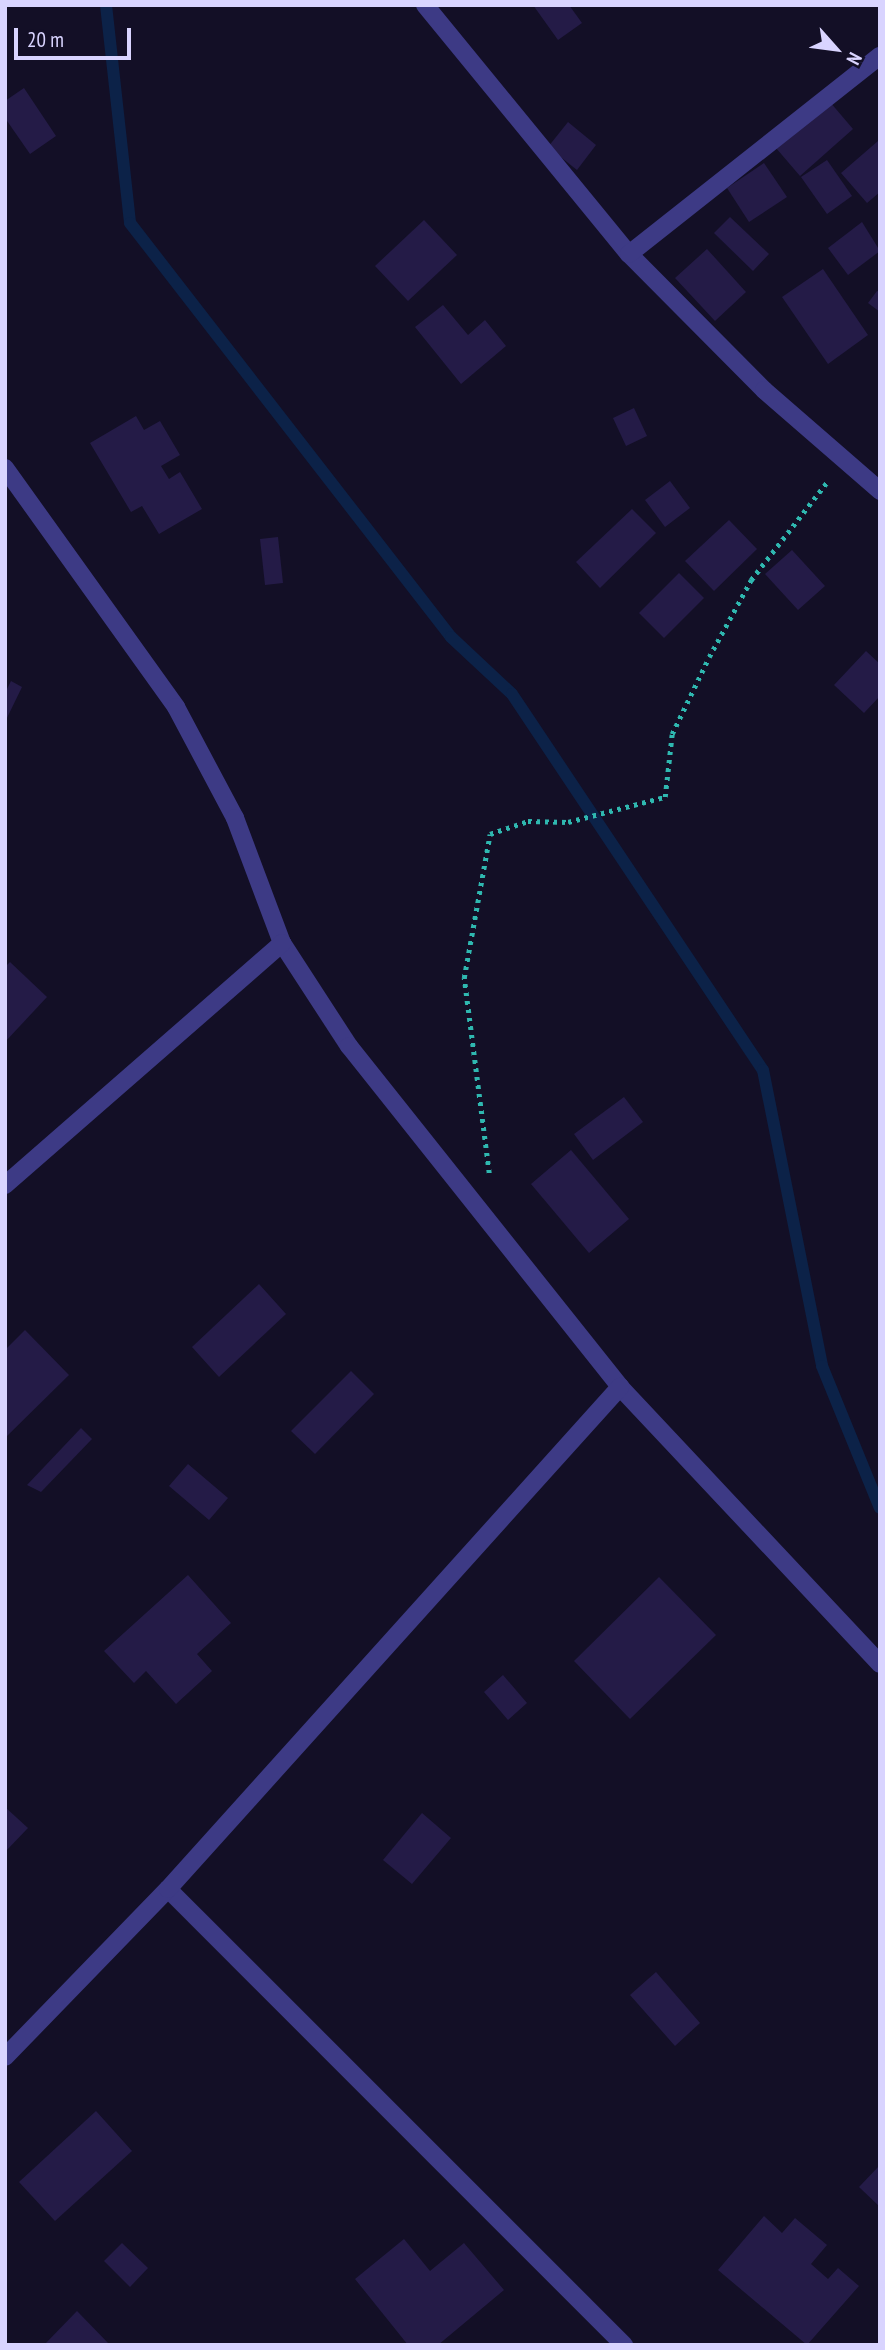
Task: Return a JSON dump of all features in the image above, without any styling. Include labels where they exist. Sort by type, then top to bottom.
[{"type":"street","points":[[425,5],[629,254],[844,462],[880,491]]},
{"type":"street","points":[[629,254],[880,56]]},
{"type":"street","points":[[5,468],[176,707],[235,817],[282,943],[349,1046],[620,1387],[880,1664]]},
{"type":"street","points":[[5,1185],[282,943]]},
{"type":"street","points":[[5,2057],[168,1889],[620,1387]]},
{"type":"street","points":[[168,1889],[624,2345]]},
{"type":"path","points":[[490,1184],[464,978],[490,834],[528,821],[568,822],[665,797],[672,734],[709,657],[751,580],[844,462]]},
{"type":"building","points":[[533,5],[569,5],[582,23],[558,40]]},
{"type":"building","points":[[24,88],[56,136],[30,154],[5,118],[5,101]]},
{"type":"building","points":[[830,102],[853,129],[800,176],[776,148]]},
{"type":"building","points":[[568,122],[596,145],[577,170],[548,147]]},
{"type":"building","points":[[878,141],[880,192],[867,203],[841,173]]},
{"type":"building","points":[[827,160],[852,196],[827,214],[801,177]]},
{"type":"building","points":[[764,163],[787,197],[749,222],[727,188]]},
{"type":"building","points":[[730,217],[769,254],[753,271],[714,233]]},
{"type":"building","points":[[424,220],[457,255],[408,301],[375,266]]},
{"type":"building","points":[[862,222],[880,251],[848,275],[828,248]]},
{"type":"building","points":[[707,249],[746,292],[715,321],[675,278]]},
{"type":"building","points":[[823,269],[868,335],[828,364],[782,297]]},
{"type":"building","points":[[877,291],[880,292],[880,312],[868,303]]},
{"type":"building","points":[[443,305],[468,335],[485,320],[506,346],[461,384],[415,327]]},
{"type":"building","points":[[634,408],[647,436],[626,446],[613,418]]},
{"type":"building","points":[[136,416],[144,430],[160,421],[180,455],[161,466],[169,479],[180,472],[202,509],[159,534],[142,506],[131,512],[90,443]]},
{"type":"building","points":[[670,481],[690,508],[665,527],[645,500]]},
{"type":"building","points":[[632,509],[656,533],[600,588],[576,562]]},
{"type":"building","points":[[729,520],[757,549],[714,591],[685,561]]},
{"type":"building","points":[[278,537],[283,583],[265,585],[260,539]]},
{"type":"building","points":[[792,550],[825,586],[798,610],[765,574]]},
{"type":"building","points":[[679,573],[704,598],[664,638],[639,613]]},
{"type":"building","points":[[866,651],[880,664],[880,696],[864,713],[834,685]]},
{"type":"building","points":[[11,681],[22,687],[5,722],[5,693]]},
{"type":"building","points":[[10,962],[47,997],[5,1042],[5,967]]},
{"type":"building","points":[[624,1097],[643,1122],[593,1160],[574,1134]]},
{"type":"building","points":[[571,1150],[629,1219],[589,1253],[531,1184]]},
{"type":"building","points":[[259,1284],[286,1314],[219,1377],[192,1347]]},
{"type":"building","points":[[25,1330],[69,1375],[5,1438],[5,1350]]},
{"type":"building","points":[[351,1371],[374,1394],[315,1454],[291,1431]]},
{"type":"building","points":[[81,1428],[92,1439],[41,1492],[27,1485]]},
{"type":"building","points":[[188,1464],[228,1498],[209,1520],[169,1486]]},
{"type":"building","points":[[188,1575],[231,1623],[197,1654],[212,1671],[176,1704],[146,1671],[134,1683],[104,1651]]},
{"type":"building","points":[[659,1577],[716,1635],[630,1719],[574,1661]]},
{"type":"building","points":[[503,1675],[527,1703],[508,1720],[484,1692]]},
{"type":"building","points":[[5,1807],[28,1828],[5,1852]]},
{"type":"building","points":[[422,1813],[451,1838],[412,1884],[383,1860]]},
{"type":"building","points":[[656,1972],[700,2023],[675,2046],[630,1995]]},
{"type":"building","points":[[96,2111],[132,2151],[55,2221],[19,2182]]},
{"type":"building","points":[[880,2165],[880,2207],[859,2187]]},
{"type":"building","points":[[764,2216],[782,2233],[795,2218],[827,2245],[811,2264],[828,2279],[838,2268],[859,2286],[807,2345],[718,2270]]},
{"type":"building","points":[[404,2239],[430,2271],[464,2243],[504,2290],[438,2345],[408,2345],[355,2279]]},
{"type":"building","points":[[122,2243],[148,2268],[130,2287],[104,2261]]},
{"type":"building","points":[[77,2311],[110,2345],[44,2345]]},
{"type":"waterway","points":[[106,5],[130,223],[451,637],[512,694],[763,1070],[822,1366],[880,1508]]}]
